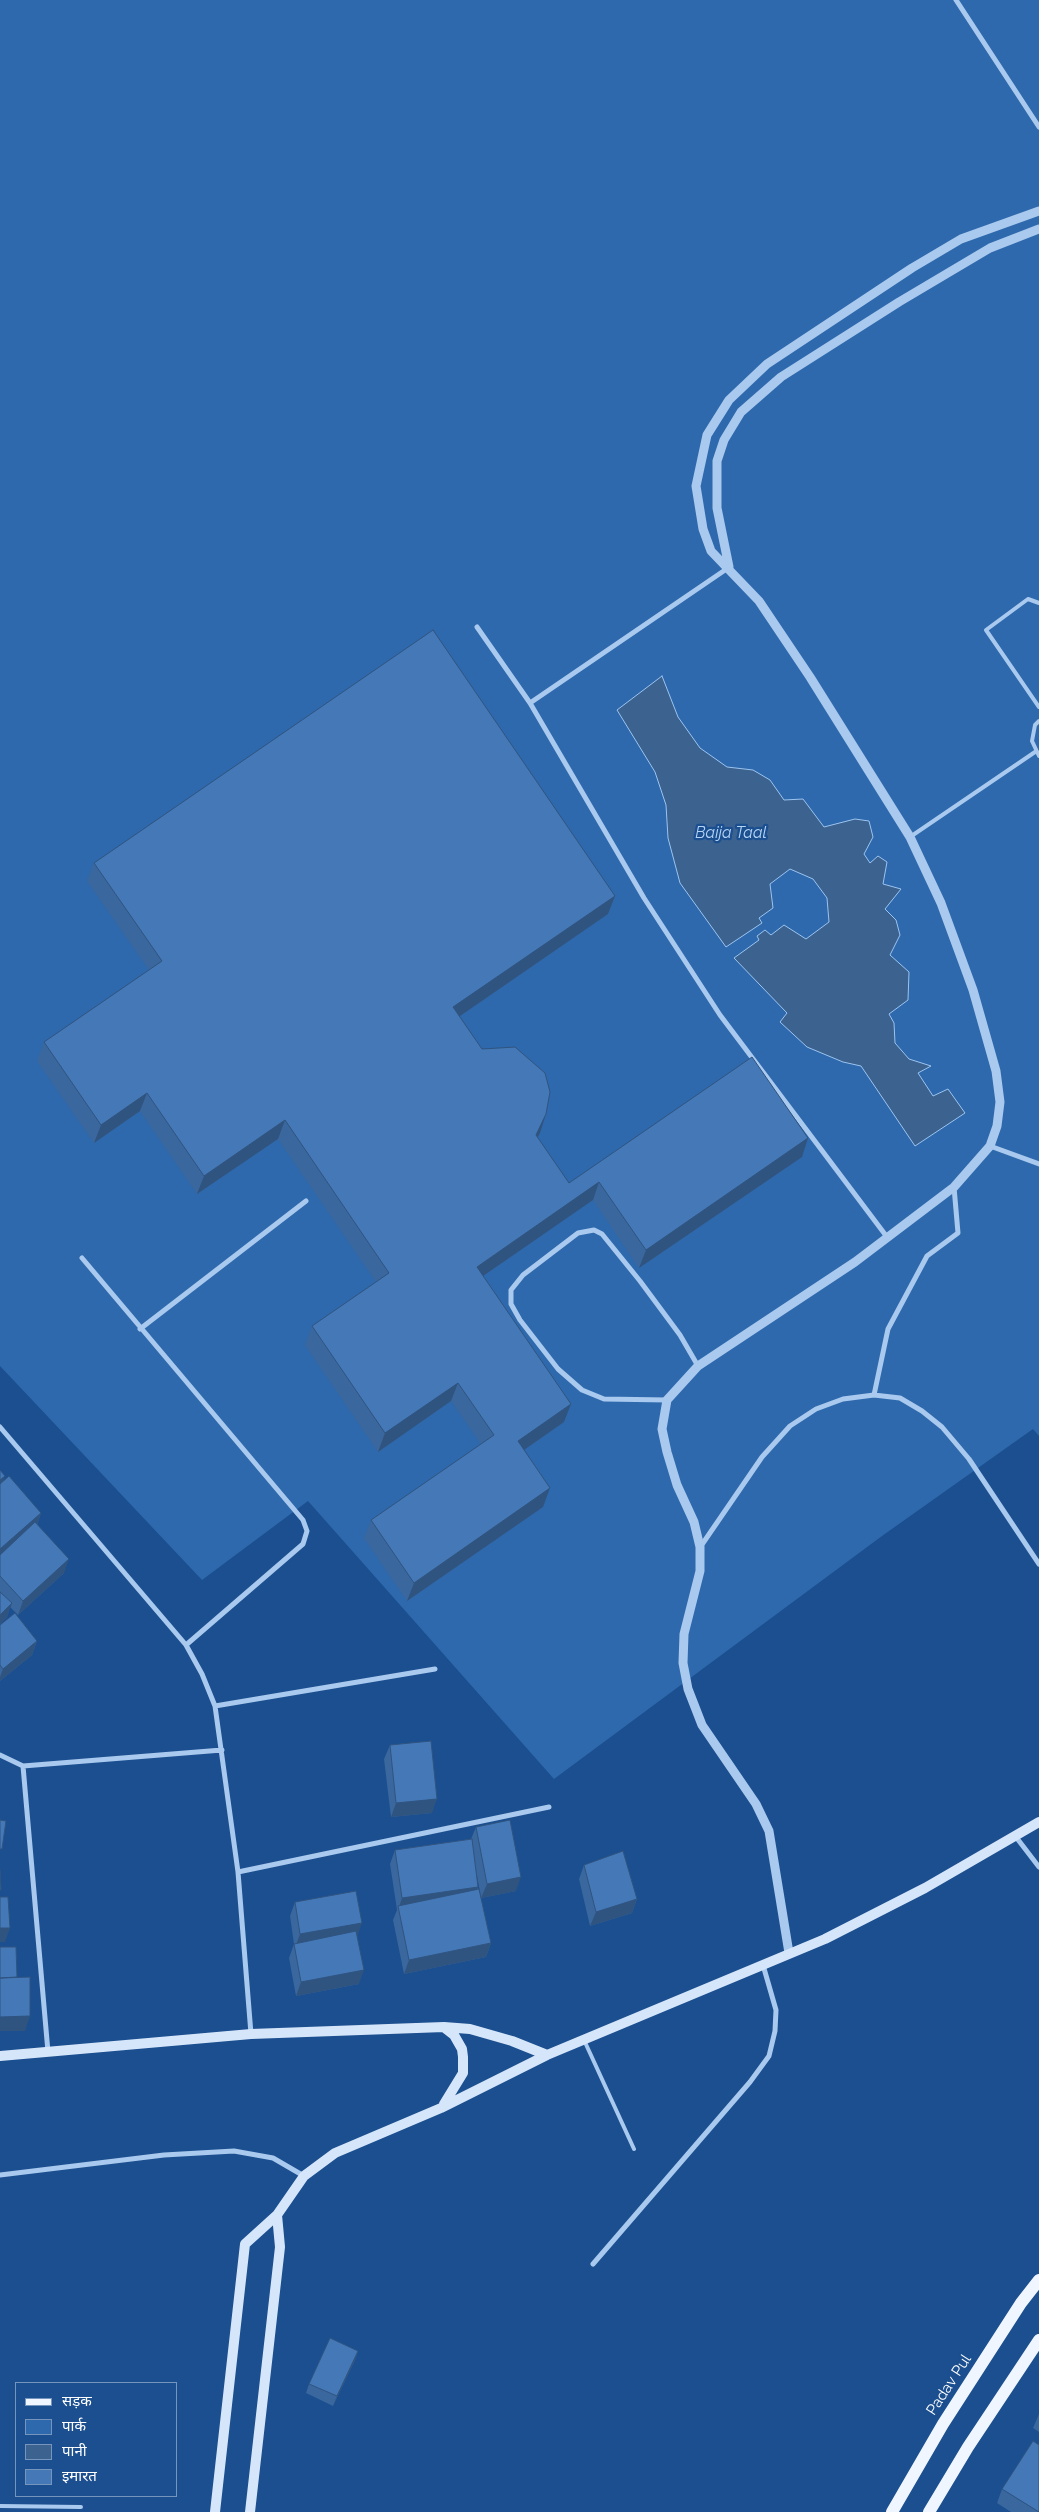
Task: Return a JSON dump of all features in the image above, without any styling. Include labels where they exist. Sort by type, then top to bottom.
[{"type":"main road","points":[[215,2512],[245,2244],[277,2215],[304,2176],[335,2153],[441,2108],[547,2055],[825,1939],[925,1888],[1039,1822]]},
{"type":"main road","points":[[0,2056],[250,2034],[444,2028],[470,2029],[512,2041],[547,2055]]},
{"type":"main road","points":[[441,2108],[450,2097],[462,2073],[462,2049],[454,2035],[444,2028]]},
{"type":"main road","points":[[250,2512],[280,2247],[277,2215]]},
{"type":"main road","name":"Padav Pul","points":[[892,2512],[948,2416],[1021,2304],[1039,2280]]},
{"type":"main road","points":[[929,2512],[968,2447],[1039,2340]]},
{"type":"street","points":[[956,0],[1039,127]]},
{"type":"street","points":[[789,1953],[769,1831],[756,1804],[702,1725],[688,1689],[683,1663],[684,1634],[700,1571],[700,1547],[694,1522],[677,1485],[667,1452],[662,1429],[666,1400],[698,1366],[854,1262],[954,1187],[990,1146],[998,1126],[1000,1102],[996,1071],[973,990],[941,903],[910,837],[810,676],[759,601],[729,567],[711,551],[703,529],[696,486],[707,435],[729,400],[767,364],[920,263],[961,239],[1039,211]]},
{"type":"street","points":[[729,567],[716,508],[717,461],[724,440],[741,412],[781,377],[899,302],[990,248],[1039,228]]},
{"type":"street","points":[[530,703],[729,567]]},
{"type":"street","points":[[477,627],[530,703],[644,898],[720,1015],[887,1237]]},
{"type":"street","points":[[990,1146],[1039,1164]]},
{"type":"street","points":[[874,1395],[888,1329],[927,1256],[958,1233],[954,1187]]},
{"type":"street","points":[[140,1329],[306,1201]]},
{"type":"street","points":[[666,1400],[604,1400],[582,1390],[558,1369],[520,1320],[511,1304],[511,1290],[523,1275],[578,1234],[594,1230],[602,1234],[640,1282],[680,1336],[698,1366]]},
{"type":"street","points":[[82,1258],[303,1520],[307,1531],[303,1544],[186,1645]]},
{"type":"street","points":[[700,1547],[762,1457],[790,1426],[816,1409],[843,1398],[874,1395],[900,1398],[922,1411],[942,1427],[969,1459],[1039,1564]]},
{"type":"street","points":[[0,1427],[186,1645],[202,1674],[215,1706],[222,1750],[238,1872],[250,2034]]},
{"type":"street","points":[[215,1706],[435,1669]]},
{"type":"street","points":[[0,1755],[23,1766],[222,1750]]},
{"type":"street","points":[[23,1766],[48,2052]]},
{"type":"street","points":[[238,1872],[549,1807]]},
{"type":"street","points":[[1016,1837],[1039,1867]]},
{"type":"street","points":[[593,2264],[750,2082],[768,2056],[775,2031],[776,2010],[763,1965]]},
{"type":"street","points":[[0,2175],[164,2155],[234,2151],[273,2158],[304,2176]]},
{"type":"lane","points":[[1039,603],[1028,599],[986,630],[1039,706]]},
{"type":"lane","points":[[1039,721],[1035,725],[1032,741],[1039,756]]},
{"type":"lane","points":[[910,837],[1036,752]]},
{"type":"lane","points":[[584,2040],[634,2149]]},
{"type":"lane","points":[[0,2506],[81,2507]]},
{"type":"green space","points":[[0,0],[1039,0],[1039,1436],[1033,1429],[882,1536],[554,1779],[308,1501],[202,1580],[0,1366]]},
{"type":"water","name":"Baija Taal","points":[[662,676],[678,717],[700,748],[727,767],[753,770],[770,780],[784,800],[803,799],[824,827],[855,819],[869,821],[873,837],[864,854],[870,863],[878,856],[887,862],[883,884],[901,889],[885,909],[896,920],[900,935],[890,955],[909,972],[908,1000],[889,1014],[894,1023],[895,1043],[909,1059],[931,1066],[918,1073],[933,1096],[948,1089],[965,1113],[915,1146],[861,1066],[843,1062],[807,1047],[780,1022],[787,1013],[734,958],[759,940],[757,936],[765,930],[771,935],[784,925],[806,939],[829,922],[827,898],[813,879],[790,869],[770,884],[773,908],[759,918],[762,923],[726,947],[680,883],[668,838],[666,805],[655,772],[617,710]]},
{"type":"building","points":[[433,630],[615,896],[453,1007],[482,1049],[515,1047],[545,1073],[550,1092],[546,1114],[536,1135],[569,1183],[752,1057],[808,1138],[646,1250],[599,1182],[477,1267],[571,1404],[518,1441],[550,1488],[414,1583],[371,1520],[494,1435],[458,1383],[385,1433],[312,1326],[389,1273],[285,1120],[204,1176],[147,1093],[101,1125],[44,1042],[162,961],[94,863]]},
{"type":"building","points":[[0,1470],[5,1476],[0,1480]]},
{"type":"building","points":[[9,1476],[41,1513],[0,1549],[0,1484]]},
{"type":"building","points":[[35,1522],[69,1559],[23,1601],[0,1576],[0,1555]]},
{"type":"building","points":[[0,1592],[12,1603],[0,1615]]},
{"type":"building","points":[[15,1613],[37,1641],[3,1669],[0,1665],[0,1625]]},
{"type":"building","points":[[431,1741],[437,1799],[396,1803],[390,1745]]},
{"type":"building","points":[[0,1820],[6,1821],[2,1849],[0,1849]]},
{"type":"building","points":[[510,1820],[521,1877],[487,1884],[476,1827]]},
{"type":"building","points":[[472,1839],[478,1887],[402,1898],[395,1850]]},
{"type":"building","points":[[623,1851],[637,1899],[596,1912],[584,1865]]},
{"type":"building","points":[[479,1889],[491,1943],[409,1960],[398,1906]]},
{"type":"building","points":[[356,1891],[362,1923],[300,1934],[295,1902]]},
{"type":"building","points":[[0,1897],[8,1897],[10,1928],[0,1928]]},
{"type":"building","points":[[356,1931],[364,1970],[301,1982],[294,1944]]},
{"type":"building","points":[[0,1947],[16,1947],[17,1977],[0,1978]]},
{"type":"building","points":[[30,1977],[30,2016],[0,2017],[0,1978]]},
{"type":"building","points":[[330,2338],[358,2351],[337,2396],[309,2384]]},
{"type":"building","points":[[1033,2441],[1039,2445],[1039,2512],[1002,2489]]}]
